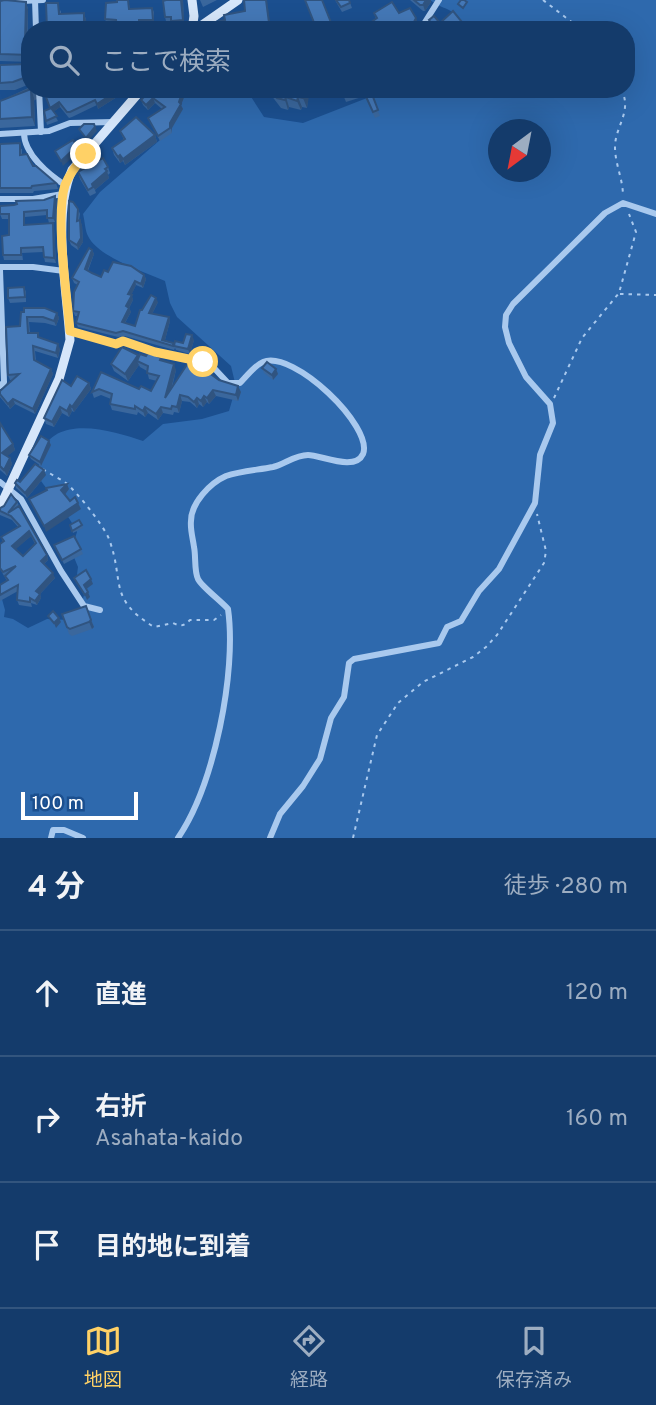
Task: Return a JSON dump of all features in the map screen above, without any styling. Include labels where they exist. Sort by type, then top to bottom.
[{"type":"street","points":[[35,0],[36,21]]},
{"type":"street","points":[[0,2],[43,0]]},
{"type":"street","points":[[192,0],[194,21]]},
{"type":"street","points":[[206,21],[238,0]]},
{"type":"street","points":[[426,21],[439,0]]},
{"type":"street","points":[[39,98],[41,132]]},
{"type":"street","points":[[0,507],[64,365],[71,340],[62,217],[64,190],[72,170],[134,98]]},
{"type":"street","points":[[0,134],[41,132],[70,123],[113,122]]},
{"type":"street","points":[[24,133],[26,147],[64,190]]},
{"type":"street","points":[[0,199],[33,199],[64,190]]},
{"type":"street","points":[[270,838],[279,814],[303,786],[320,759],[331,718],[344,697],[349,663],[354,659],[439,643],[447,627],[461,621],[479,591],[499,569],[536,503],[540,455],[553,423],[550,404],[526,377],[509,344],[505,327],[506,315],[513,304],[597,221],[623,203],[656,214]]},
{"type":"street","points":[[0,386],[4,382],[0,269],[33,267],[65,271]]},
{"type":"street","points":[[70,331],[116,344],[123,341],[155,352],[203,362],[214,368],[228,383],[240,383],[262,362],[286,362],[326,390],[361,433],[364,444],[363,453],[355,461],[340,462],[308,455],[294,457],[276,466],[226,476],[211,485],[200,498],[191,519],[198,579],[228,609],[231,638],[222,716],[209,767],[199,796],[178,838]]},
{"type":"street","points":[[0,482],[21,499],[84,606],[100,610]]},
{"type":"street","points":[[51,838],[53,830],[58,829],[83,838]]},
{"type":"path","points":[[543,0],[570,21]]},
{"type":"path","points":[[550,404],[582,338],[619,293],[636,232],[634,221],[623,203],[623,180],[618,169],[615,148],[616,137],[625,114],[625,98]]},
{"type":"path","points":[[619,293],[656,295]]},
{"type":"path","points":[[24,457],[68,485],[105,532],[109,539],[118,586],[127,607],[141,619],[154,627],[173,623],[184,626],[190,620],[215,620],[228,609]]},
{"type":"path","points":[[353,838],[377,735],[398,703],[423,682],[473,657],[486,647],[497,635],[544,563],[546,551],[536,503]]},
{"type":"shaded area","points":[[430,0],[656,0],[656,838],[0,838],[0,592],[4,617],[28,628],[47,619],[69,620],[79,612],[84,595],[76,582],[78,567],[71,550],[77,532],[37,475],[41,453],[48,441],[59,433],[72,429],[102,430],[143,441],[163,424],[202,419],[229,411],[236,387],[231,366],[177,317],[170,303],[165,281],[101,251],[88,236],[83,214],[100,192],[160,140],[176,98],[252,98],[264,117],[303,123],[367,98],[635,98],[635,21],[459,21],[453,13]]},
{"type":"building","points":[[128,0],[129,9],[152,8],[153,20],[105,19],[106,3]]},
{"type":"building","points":[[181,0],[183,20],[171,21],[171,17],[165,17],[163,1]]},
{"type":"building","points":[[244,0],[266,0],[269,21],[220,21],[225,20],[224,15],[245,11]]},
{"type":"building","points":[[305,0],[322,0],[330,21],[313,21]]},
{"type":"building","points":[[336,0],[349,0],[350,3],[341,7]]},
{"type":"building","points":[[414,0],[426,0],[420,5]]},
{"type":"building","points":[[461,0],[467,2],[463,8],[458,4]]},
{"type":"building","points":[[0,1],[26,2],[26,21],[21,21],[21,55],[0,54]]},
{"type":"building","points":[[392,2],[399,13],[410,8],[416,18],[414,21],[373,21],[377,18],[374,13]]},
{"type":"building","points":[[46,3],[58,3],[59,14],[84,13],[84,21],[47,21]]},
{"type":"building","points":[[453,11],[461,21],[442,21]]},
{"type":"building","points":[[21,64],[21,79],[0,83],[0,65]]},
{"type":"building","points":[[21,93],[21,98],[31,98],[32,117],[0,119],[0,101]]},
{"type":"building","points":[[46,98],[106,98],[97,104],[95,100],[70,112],[59,102],[50,108]]},
{"type":"building","points":[[143,98],[153,98],[146,105],[141,100]]},
{"type":"building","points":[[153,98],[180,98],[181,104],[170,128],[158,136],[148,118],[165,107]]},
{"type":"building","points":[[367,98],[373,98],[378,110],[373,112]]},
{"type":"building","points":[[51,108],[57,116],[46,121],[44,111]]},
{"type":"building","points":[[136,117],[155,135],[123,159],[120,155],[118,157],[112,148],[125,139],[120,131]]},
{"type":"building","points":[[84,124],[94,124],[95,127],[86,138],[79,129]]},
{"type":"building","points":[[73,140],[77,146],[61,161],[55,151]]},
{"type":"building","points":[[20,143],[20,155],[27,154],[33,166],[56,183],[31,188],[0,188],[0,144]]},
{"type":"building","points":[[103,158],[108,167],[105,169],[107,171],[88,190],[78,172]]},
{"type":"building","points":[[55,196],[53,218],[47,218],[47,210],[24,212],[24,225],[53,223],[54,258],[44,257],[43,247],[21,248],[21,255],[3,255],[2,236],[9,235],[9,214],[0,214],[0,206]]},
{"type":"building","points":[[69,201],[78,209],[77,221],[80,220],[81,238],[77,245],[69,240]]},
{"type":"building","points":[[89,248],[92,250],[85,269],[92,273],[101,277],[104,270],[108,272],[113,262],[131,266],[144,275],[141,284],[135,281],[128,294],[132,295],[122,322],[135,326],[140,310],[151,295],[156,298],[149,313],[169,317],[162,340],[173,343],[173,346],[123,331],[116,333],[76,323],[79,312],[73,311],[74,292],[79,282],[72,278]]},
{"type":"building","points":[[24,287],[25,297],[8,298],[8,288]]},
{"type":"building","points":[[24,308],[45,308],[57,313],[54,321],[43,317],[27,317],[28,333],[38,333],[38,337],[58,344],[56,353],[33,346],[34,360],[51,369],[33,409],[13,399],[8,404],[0,394],[19,374],[8,375],[6,327],[20,326]]},
{"type":"building","points":[[186,334],[192,335],[188,349],[174,346],[175,341],[183,343]]},
{"type":"building","points":[[122,347],[138,355],[125,374],[111,364]]},
{"type":"building","points":[[148,353],[174,364],[165,398],[190,360],[203,365],[201,367],[219,380],[238,386],[236,395],[213,390],[207,398],[204,396],[201,401],[197,398],[194,402],[180,395],[177,407],[161,407],[156,414],[145,407],[143,411],[135,406],[135,409],[110,404],[112,394],[99,389],[92,392],[101,372],[139,389],[141,386],[151,391],[159,376],[147,373],[148,366],[137,361],[140,354],[146,356]]},
{"type":"building","points":[[267,362],[276,369],[272,375],[262,368]]},
{"type":"building","points":[[77,376],[89,383],[72,407],[70,405],[67,411],[60,407],[52,422],[44,418],[62,380],[71,386]]},
{"type":"building","points":[[0,423],[13,444],[2,453],[10,458],[4,470],[0,466]]},
{"type":"building","points":[[41,436],[49,441],[40,462],[29,455]]},
{"type":"building","points":[[35,464],[44,470],[25,493],[15,483],[17,480],[20,482]]},
{"type":"building","points":[[67,484],[61,490],[70,501],[75,497],[78,503],[44,526],[29,499],[47,490],[46,488]]},
{"type":"building","points":[[11,494],[17,502],[8,513],[19,506],[47,555],[41,561],[53,573],[36,591],[40,594],[35,601],[30,598],[30,602],[17,600],[18,585],[0,595],[0,585],[8,580],[5,576],[16,566],[3,572],[0,568],[0,544],[4,541],[1,537],[20,526],[11,516],[0,511]],"holes":[[[29,531],[36,543],[23,556],[12,546]]]},
{"type":"building","points":[[79,520],[82,525],[72,531],[70,525]]},
{"type":"building","points":[[74,536],[81,549],[62,560],[54,545]]},
{"type":"building","points":[[86,570],[91,579],[84,585],[88,592],[85,595],[74,578]]},
{"type":"building","points":[[86,606],[91,620],[70,629],[67,627],[62,614]]},
{"type":"building","points":[[53,611],[59,618],[54,623],[48,616]]},
{"type":"waterway","points":[[0,109],[23,98]]},
{"type":"route","points":[[86,154],[72,170],[63,194],[62,217],[70,331],[116,344],[123,341],[155,352],[203,362]]}]
